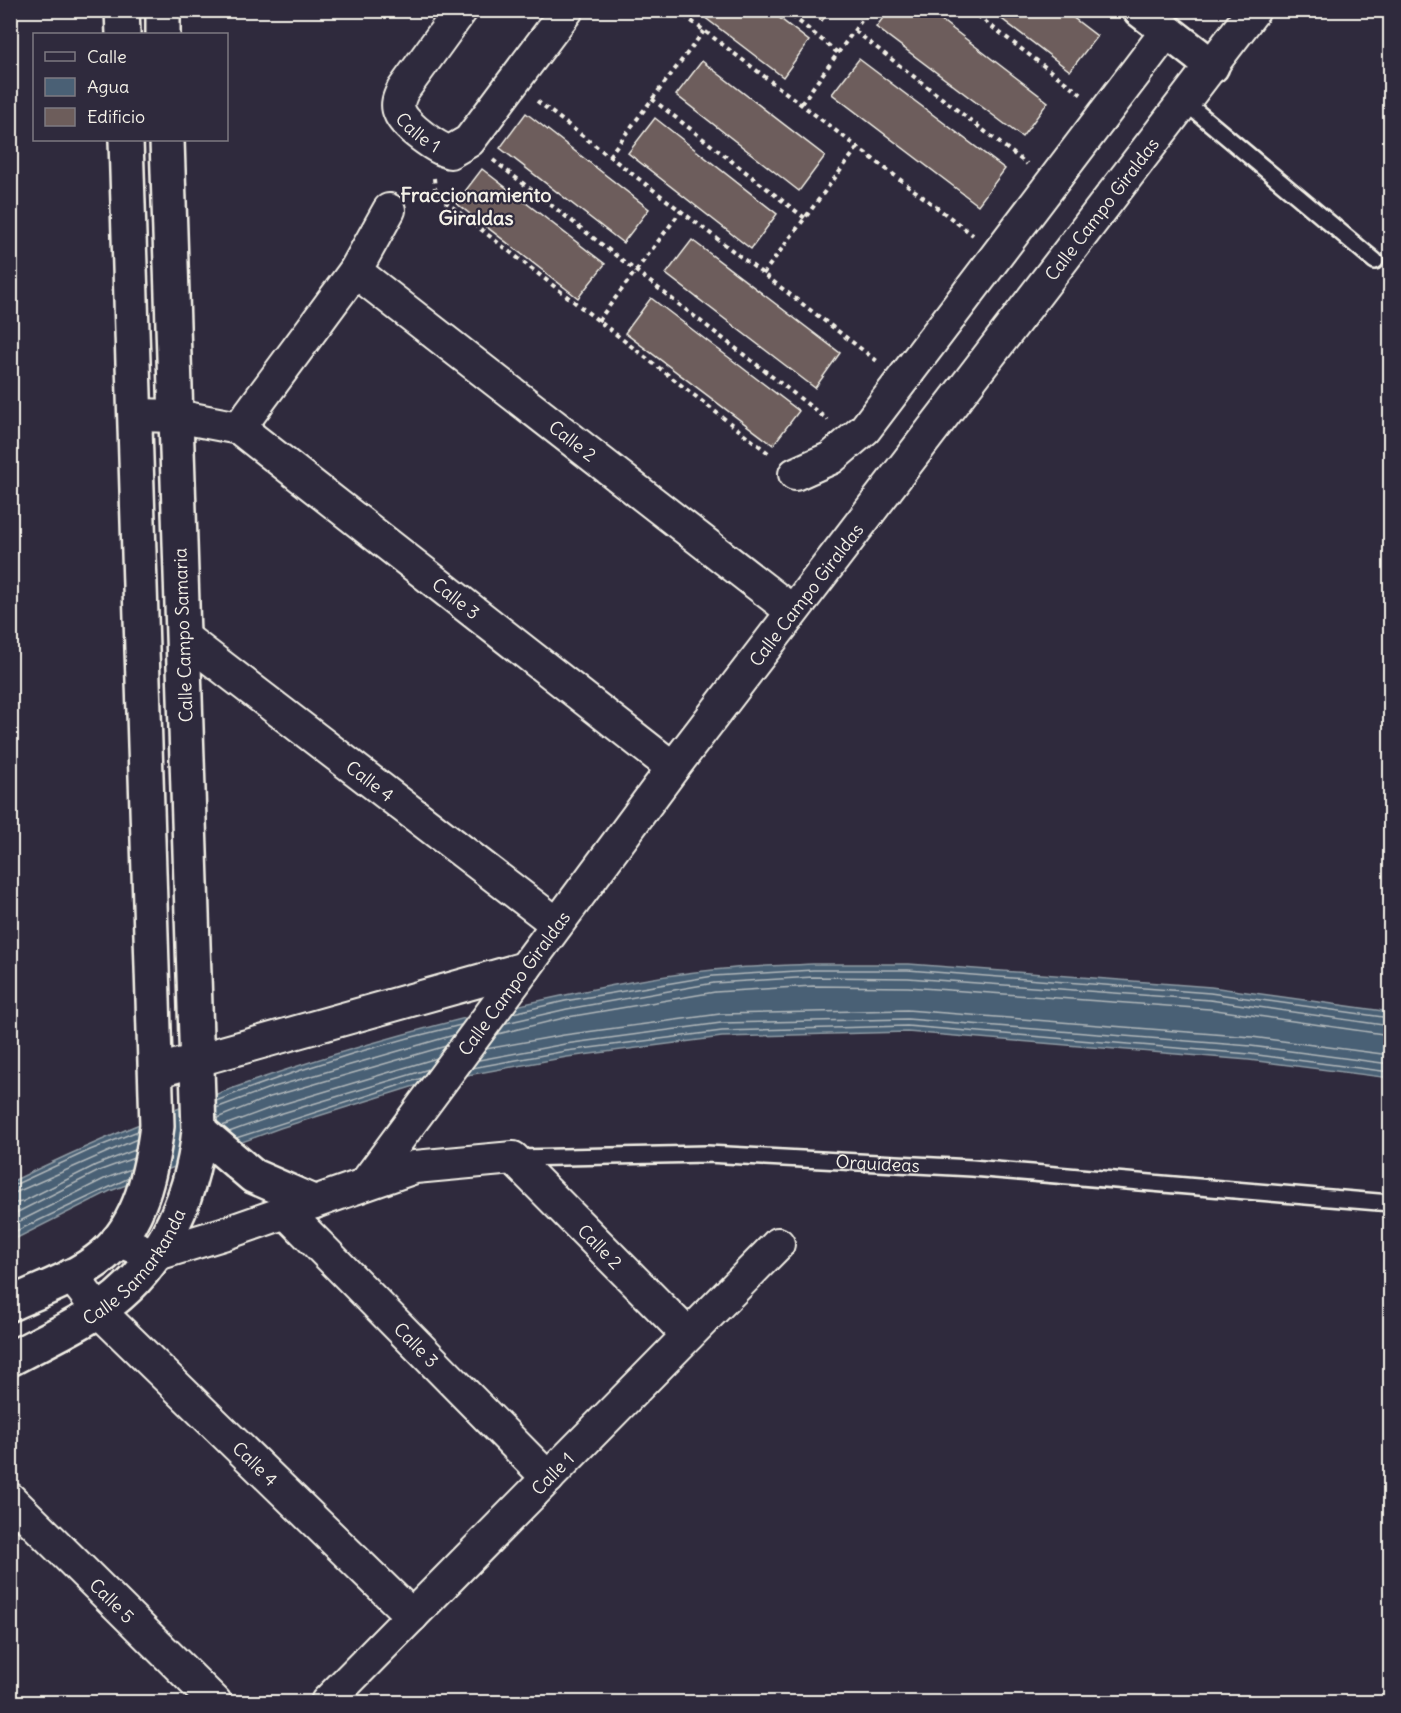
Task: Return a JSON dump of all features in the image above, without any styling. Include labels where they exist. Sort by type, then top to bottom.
[{"type":"street","points":[[122,10],[123,33]]},
{"type":"street","points":[[163,10],[163,33]]},
{"type":"street","name":"Calle 1","points":[[462,10],[403,90],[398,103],[400,114],[406,122],[454,145],[513,82],[567,10]]},
{"type":"street","points":[[1140,10],[1212,66]]},
{"type":"street","name":"Calle Campo Giraldas","points":[[365,1184],[673,768],[1254,10]]},
{"type":"street","points":[[795,474],[831,458],[854,440],[998,255],[1167,31]]},
{"type":"street","points":[[126,141],[158,1071],[525,968]]},
{"type":"street","name":"Calle Campo Samaria","points":[[167,141],[199,1130]]},
{"type":"street","points":[[136,415],[176,416],[239,428],[355,271],[389,210]]},
{"type":"street","name":"Calle 2","points":[[355,271],[792,611]]},
{"type":"street","name":"Calle 3","points":[[239,428],[673,768]]},
{"type":"street","name":"Calle 4","points":[[183,637],[557,924]]},
{"type":"street","name":"Calle Samarkanda","points":[[10,1304],[71,1275],[103,1256],[117,1240],[144,1192],[158,1126],[158,1071]]},
{"type":"street","points":[[199,1130],[253,1176],[300,1207]]},
{"type":"street","name":"Calle Samarkanda","points":[[10,1359],[99,1311],[125,1289],[154,1255],[170,1234],[189,1187],[199,1130]]},
{"type":"street","name":"Calle 2","points":[[513,1158],[688,1335]]},
{"type":"street","name":"Orquídeas","points":[[154,1255],[415,1167],[513,1158]]},
{"type":"street","name":"Calle 3","points":[[300,1207],[548,1478]]},
{"type":"street","points":[[117,1240],[154,1255]]},
{"type":"street","name":"Calle 1","points":[[327,1702],[778,1244]]},
{"type":"street","name":"Calle 4","points":[[71,1275],[99,1311],[412,1616]]},
{"type":"street","name":"Calle 5","points":[[10,1499],[214,1702]]},
{"type":"lane","points":[[1185,102],[1375,261]]},
{"type":"lane","name":"Orquídeas","points":[[513,1158],[637,1154],[730,1155],[972,1168],[1390,1203]]},
{"type":"path","points":[[677,10],[998,255]]},
{"type":"path","points":[[785,10],[838,52]]},
{"type":"path","points":[[801,104],[869,10]]},
{"type":"path","points":[[970,10],[1106,113]]},
{"type":"path","points":[[855,30],[1052,183]]},
{"type":"path","points":[[609,156],[704,31]]},
{"type":"path","points":[[513,82],[902,380]]},
{"type":"path","points":[[652,99],[806,219]]},
{"type":"path","points":[[795,474],[442,199],[435,189],[434,179],[454,145],[635,271],[854,440]]},
{"type":"path","points":[[764,274],[858,147]]},
{"type":"path","points":[[598,321],[681,211]]},
{"type":"water","points":[[813,964],[909,964],[1211,987],[1390,1012],[1390,1078],[1249,1060],[907,1032],[722,1037],[567,1057],[424,1083],[280,1128],[110,1191],[11,1241],[11,1182],[131,1128],[254,1081],[379,1041],[583,991],[687,973]]},
{"type":"building","points":[[695,10],[769,10],[809,41],[783,77]]},
{"type":"building","points":[[809,10],[830,10],[822,21]]},
{"type":"building","points":[[889,10],[928,10],[1048,102],[1022,137],[876,27]]},
{"type":"building","points":[[990,10],[1063,10],[1097,36],[1070,71]]},
{"type":"building","points":[[859,59],[1005,169],[978,205],[832,94]]},
{"type":"building","points":[[702,61],[825,156],[799,191],[676,95]]},
{"type":"building","points":[[526,113],[649,209],[623,243],[500,148]]},
{"type":"building","points":[[655,118],[777,214],[751,249],[628,153]]},
{"type":"building","points":[[482,169],[605,264],[578,298],[456,203]]},
{"type":"building","points":[[692,240],[840,353],[815,388],[666,274]]},
{"type":"building","points":[[651,298],[799,411],[773,445],[625,333]]},
{"type":"district","name":"Fraccionamiento Giraldas","points":[[476,206]]}]
